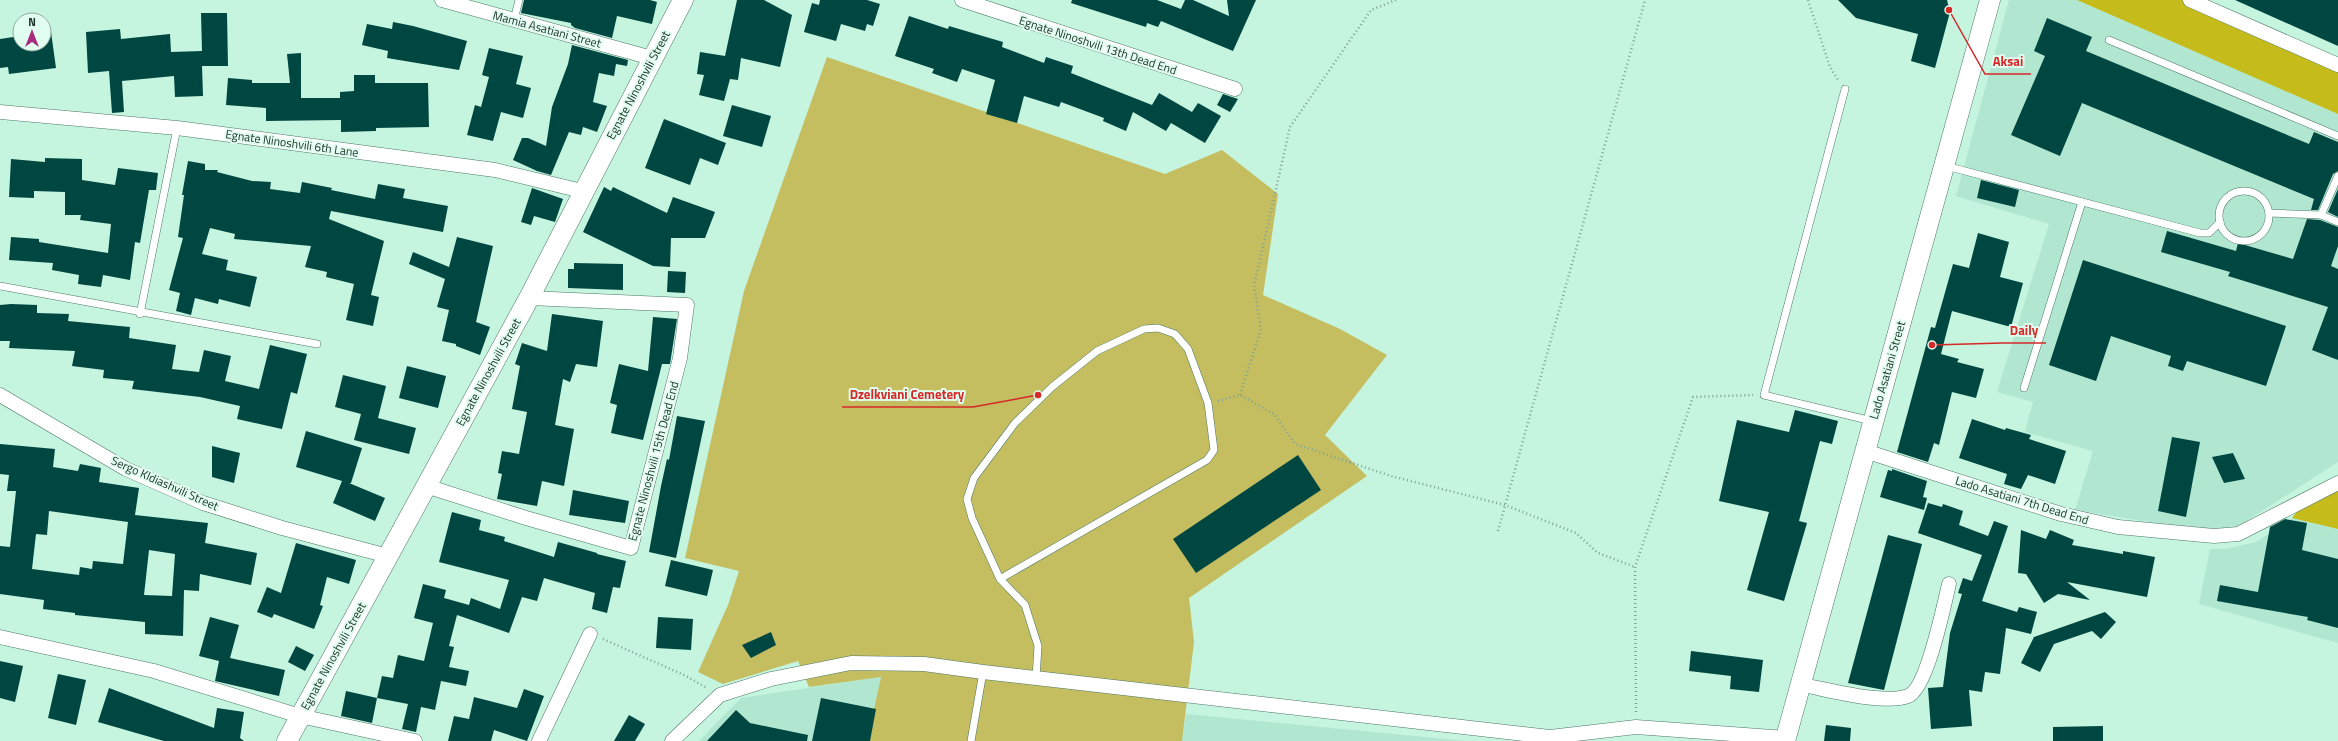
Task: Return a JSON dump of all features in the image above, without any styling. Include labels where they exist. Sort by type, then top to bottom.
[{"type":"main road","name":"Egnate Ninoshvili Street","points":[[287,741],[529,298],[582,191],[682,0]]},
{"type":"main road","name":"Lado Asatiani Street","points":[[1786,740],[1803,685],[1873,421],[1990,0]]},
{"type":"street","name":"Mamia Asatiani Street","points":[[442,0],[652,58]]},
{"type":"street","name":"Egnate Ninoshvili 13th Dead End","points":[[962,0],[1235,89]]},
{"type":"street","points":[[2190,0],[2211,4],[2338,65]]},
{"type":"street","name":"Egnate Ninoshvili 6th Lane","points":[[0,112],[177,128],[495,170],[582,191]]},
{"type":"street","name":"Egnate Ninoshvili 15th Dead End","points":[[426,486],[526,518],[631,548],[680,358],[687,305],[529,298]]},
{"type":"street","name":"Sergo Kldiashvili Street","points":[[0,395],[126,469],[204,503],[282,528],[388,556]]},
{"type":"street","name":"Lado Asatiani 7th Dead End","points":[[1865,451],[2061,514],[2118,527],[2214,536],[2238,534],[2338,483]]},
{"type":"street","points":[[1803,685],[1879,699],[1897,699],[1910,696],[1917,689],[1925,674],[1949,584]]},
{"type":"street","points":[[539,741],[590,634]]},
{"type":"street","points":[[0,637],[154,671],[300,716],[415,741]]},
{"type":"street","points":[[672,741],[720,695],[771,679],[851,663],[924,664],[1550,737],[1636,727],[1786,740]]},
{"type":"lane","points":[[514,20],[519,0]]},
{"type":"lane","points":[[2110,40],[2338,136]]},
{"type":"lane","points":[[1844,89],[1764,395],[1873,421]]},
{"type":"lane","points":[[140,314],[177,128]]},
{"type":"lane","points":[[1944,166],[2200,233],[2210,233],[2220,222],[2222,205],[2235,193],[2244,191],[2257,195],[2266,204],[2269,213],[2267,228],[2256,238],[2249,241],[2234,239],[2228,235],[2220,222]]},
{"type":"lane","points":[[2321,215],[2338,176]]},
{"type":"lane","points":[[2024,388],[2082,202]]},
{"type":"lane","points":[[2269,213],[2321,215],[2338,222]]},
{"type":"lane","points":[[0,286],[140,314],[318,344]]},
{"type":"lane","points":[[1000,579],[1207,460],[1214,450],[1208,403],[1188,349],[1175,334],[1158,328],[1144,329],[1097,351],[1052,387],[1015,423],[974,478],[967,499],[972,518],[1000,579],[1025,605],[1038,646],[1036,678]]},
{"type":"lane","points":[[971,741],[983,672]]},
{"type":"path","points":[[1240,395],[1261,329],[1254,286],[1290,127],[1370,10],[1396,0]]},
{"type":"path","points":[[1498,531],[1645,0]]},
{"type":"path","points":[[1808,0],[1830,67],[1844,89]]},
{"type":"path","points":[[1208,403],[1240,395],[1274,415],[1294,444],[1391,476],[1505,505],[1576,533],[1598,553],[1635,567]]},
{"type":"path","points":[[1636,727],[1635,567],[1693,397],[1764,395]]},
{"type":"path","points":[[590,634],[684,675],[720,695]]},
{"type":"shaded area","points":[[2009,0],[2077,0],[2338,114],[2338,462],[2234,529],[2193,529],[2075,510],[2093,451],[2025,432],[2033,402],[1997,392],[2049,224],[1956,196]]},
{"type":"shaded area","points":[[2077,0],[2182,0],[2338,68],[2338,114]]},
{"type":"shaded area","points":[[827,57],[1165,174],[1222,150],[1278,194],[1263,295],[1340,329],[1387,355],[1325,435],[1367,476],[1189,598],[1194,642],[1182,741],[867,741],[881,677],[809,687],[798,661],[723,684],[698,672],[728,605],[739,571],[685,558],[744,291]]},
{"type":"shaded area","points":[[2338,483],[2338,529],[2292,518],[2305,501]]},
{"type":"shaded area","points":[[2292,518],[2338,529],[2338,643],[2199,604],[2210,549],[2225,549],[2256,542]]},
{"type":"shaded area","points":[[881,677],[867,741],[699,741],[741,698]]},
{"type":"shaded area","points":[[1186,714],[1466,741],[1182,741]]},
{"type":"building","points":[[524,0],[650,0],[657,2],[652,24],[617,16],[612,38],[575,28],[571,25],[571,23],[521,13]]},
{"type":"building","points":[[737,0],[764,0],[792,15],[780,67],[741,58],[738,80],[730,79],[724,101],[699,95],[704,75],[697,74],[700,52],[725,56]]},
{"type":"building","points":[[820,0],[867,0],[880,4],[873,26],[867,24],[865,31],[841,24],[836,41],[804,32],[812,3],[819,5]]},
{"type":"building","points":[[1072,0],[1157,0],[1181,9],[1185,0],[1193,0],[1229,16],[1227,0],[1256,0],[1233,51],[1161,21],[1158,27],[1147,23],[1146,27],[1071,3]]},
{"type":"building","points":[[1838,0],[1947,0],[1950,12],[1935,68],[1911,61],[1918,34],[1856,18]]},
{"type":"building","points":[[2235,0],[2338,0],[2338,46]]},
{"type":"building","points":[[201,13],[227,13],[228,66],[202,66],[203,96],[175,97],[174,76],[122,81],[124,112],[112,113],[109,71],[88,73],[86,32],[120,29],[121,39],[170,34],[171,52],[202,51]]},
{"type":"building","points":[[909,16],[948,29],[949,26],[1003,42],[1002,47],[1044,63],[1046,57],[1073,66],[1071,73],[1152,105],[1159,93],[1192,112],[1198,103],[1221,116],[1205,143],[1171,123],[1166,131],[1133,112],[1126,131],[1103,121],[1104,118],[1061,102],[1059,107],[1024,96],[1017,123],[986,114],[995,80],[962,69],[957,82],[932,73],[934,69],[895,56]]},
{"type":"building","points":[[2047,18],[2092,37],[2086,51],[2309,144],[2314,132],[2338,142],[2338,171],[2333,174],[2318,210],[2311,210],[2314,199],[2082,103],[2060,156],[2011,135],[2045,56],[2034,51]]},
{"type":"building","points":[[393,22],[467,41],[459,70],[387,58],[388,51],[362,45],[367,24],[392,29]]},
{"type":"building","points":[[12,37],[12,52],[52,52],[52,39],[56,68],[9,74],[8,67],[0,68],[0,39]]},
{"type":"building","points":[[572,45],[628,60],[627,66],[616,64],[614,76],[599,73],[593,102],[607,106],[597,132],[583,127],[581,135],[569,132],[551,175],[537,171],[513,160],[522,138],[528,138],[546,146],[552,107],[568,64]]},
{"type":"building","points":[[489,48],[523,56],[516,84],[531,88],[523,118],[501,112],[493,141],[467,135],[475,105],[481,107],[489,77],[482,75]]},
{"type":"building","points":[[301,53],[301,98],[340,98],[340,92],[354,91],[354,75],[375,75],[375,83],[428,83],[429,127],[376,128],[376,131],[341,132],[341,120],[266,121],[266,108],[226,105],[228,78],[252,80],[252,83],[290,83],[287,54]]},
{"type":"building","points":[[1223,94],[1238,99],[1230,112],[1217,105]]},
{"type":"building","points":[[732,105],[771,116],[762,147],[723,136]]},
{"type":"building","points":[[664,119],[726,143],[718,165],[700,158],[690,185],[645,168]]},
{"type":"building","points":[[45,158],[82,159],[82,180],[115,185],[118,168],[158,173],[156,190],[149,190],[140,243],[135,242],[130,280],[103,275],[101,287],[78,284],[79,275],[52,270],[53,263],[9,260],[11,237],[39,239],[39,242],[108,253],[111,224],[80,220],[81,215],[65,215],[65,192],[34,191],[34,198],[9,197],[11,159],[45,162]]},
{"type":"building","points":[[188,161],[205,164],[205,170],[218,170],[217,172],[252,181],[271,182],[270,189],[300,193],[302,182],[332,188],[331,190],[375,199],[378,184],[405,189],[403,198],[448,206],[443,232],[331,211],[329,219],[384,241],[371,295],[379,297],[373,326],[346,320],[354,284],[326,277],[327,272],[305,267],[311,246],[234,239],[235,234],[210,228],[202,254],[228,260],[226,270],[257,277],[250,307],[219,299],[218,304],[195,298],[191,315],[176,311],[180,293],[169,290],[183,238],[178,237],[184,195],[182,195]]},
{"type":"building","points":[[1981,180],[2019,190],[2015,207],[1977,198]]},
{"type":"building","points":[[604,187],[611,191],[613,187],[667,213],[673,197],[715,212],[705,238],[671,238],[670,267],[653,266],[583,232]]},
{"type":"building","points":[[532,188],[563,199],[555,222],[534,216],[531,225],[521,222]]},
{"type":"building","points":[[2338,189],[2338,217],[2328,212]]},
{"type":"building","points":[[2307,219],[2320,220],[2338,227],[2338,246],[2331,266],[2338,269],[2338,360],[2312,350],[2328,307],[2228,276],[2230,272],[2161,252],[2167,231],[2236,251],[2238,243],[2293,259]]},
{"type":"building","points":[[1978,233],[2009,242],[2000,277],[2023,283],[2011,327],[1952,311],[1941,354],[1959,359],[1957,362],[1984,369],[1976,398],[1952,392],[1939,445],[1934,443],[1928,462],[1897,452],[1931,327],[1935,328],[1953,264],[1969,268]]},
{"type":"building","points":[[457,237],[493,246],[476,322],[490,327],[480,355],[456,346],[456,344],[442,341],[449,310],[437,307],[445,279],[409,264],[413,252],[449,267]]},
{"type":"building","points":[[2083,260],[2286,326],[2266,386],[2187,361],[2183,371],[2168,366],[2171,356],[2111,336],[2096,381],[2049,365]]},
{"type":"building","points":[[574,263],[623,264],[623,290],[568,288],[568,269],[574,269]]},
{"type":"building","points":[[668,271],[686,272],[685,293],[667,292]]},
{"type":"building","points":[[0,305],[37,305],[37,313],[69,314],[68,321],[130,327],[129,338],[176,345],[172,369],[199,372],[204,350],[231,356],[225,381],[259,389],[270,345],[307,354],[297,394],[291,392],[282,429],[237,419],[240,406],[200,397],[132,389],[134,381],[103,378],[104,370],[72,366],[75,351],[9,348],[10,341],[0,341]]},
{"type":"building","points":[[552,314],[603,321],[597,367],[576,364],[570,382],[563,379],[555,425],[574,429],[564,486],[542,481],[537,506],[497,499],[502,474],[498,473],[502,451],[519,454],[527,412],[512,409],[520,366],[515,364],[522,343],[547,351]]},
{"type":"building","points":[[653,317],[677,319],[670,364],[662,364],[643,440],[611,433],[617,405],[610,403],[619,364],[648,371]]},
{"type":"building","points":[[407,366],[446,376],[438,408],[399,398]]},
{"type":"building","points":[[343,375],[386,386],[378,418],[416,428],[409,454],[354,440],[361,414],[335,407]]},
{"type":"building","points":[[1795,410],[1838,421],[1832,444],[1820,441],[1799,521],[1807,523],[1784,601],[1747,590],[1769,512],[1719,501],[1737,420],[1789,432]]},
{"type":"building","points":[[677,416],[705,421],[676,558],[649,552],[661,486],[667,459],[669,460]]},
{"type":"building","points":[[1972,419],[2005,430],[2006,428],[2031,435],[2029,439],[2066,451],[2055,484],[2028,475],[2021,489],[2004,484],[2007,474],[1959,458]]},
{"type":"building","points":[[306,431],[362,448],[351,483],[349,483],[385,498],[375,521],[333,503],[342,481],[296,467]]},
{"type":"building","points":[[2172,437],[2200,442],[2186,517],[2158,511]]},
{"type":"building","points":[[0,444],[55,449],[53,467],[78,471],[80,464],[101,468],[99,482],[139,488],[135,515],[208,523],[205,543],[257,553],[251,585],[200,574],[199,591],[184,590],[183,636],[145,634],[145,622],[75,615],[75,613],[43,609],[44,600],[0,594],[0,546],[10,547],[16,491],[7,491],[9,475],[0,474]],"holes":[[[49,511],[128,522],[123,564],[93,561],[92,569],[80,567],[79,575],[32,569],[36,534],[47,535]],[[149,550],[175,554],[172,596],[144,595]]]},
{"type":"building","points":[[212,446],[240,453],[234,483],[212,477]]},
{"type":"building","points":[[2233,453],[2245,479],[2224,483],[2212,457]]},
{"type":"building","points":[[1298,455],[1321,490],[1196,573],[1173,539]]},
{"type":"building","points":[[1892,469],[1927,481],[1923,497],[1927,498],[1924,510],[1880,497],[1888,470],[1892,471]]},
{"type":"building","points":[[573,490],[629,501],[625,523],[569,515]]},
{"type":"building","points":[[1928,503],[1942,507],[1943,504],[1963,511],[1959,525],[1988,536],[1994,521],[2008,526],[1982,601],[2017,612],[2019,607],[2037,612],[2031,634],[2006,628],[2000,674],[1985,672],[1982,692],[1969,690],[1972,726],[1931,729],[1928,688],[1943,687],[1950,633],[1962,594],[1958,593],[1963,578],[1972,581],[1982,555],[1918,533]]},
{"type":"building","points":[[452,512],[481,520],[479,530],[505,537],[504,541],[554,557],[558,542],[626,561],[620,588],[613,587],[607,613],[592,609],[595,593],[544,578],[537,601],[522,597],[509,633],[457,615],[449,646],[454,647],[449,667],[469,671],[466,686],[441,681],[435,710],[421,707],[416,732],[402,729],[408,704],[377,698],[382,676],[393,678],[398,655],[424,661],[433,623],[414,618],[423,584],[446,590],[444,598],[469,605],[471,598],[500,609],[509,580],[439,562]]},
{"type":"building","points":[[2285,519],[2307,523],[2302,550],[2338,559],[2338,628],[2307,620],[2308,617],[2217,601],[2220,585],[2258,592],[2270,527]]},
{"type":"building","points":[[2021,530],[2046,539],[2050,530],[2074,540],[2072,545],[2123,554],[2123,551],[2155,557],[2147,597],[2067,582],[2090,600],[2058,594],[2044,603],[2026,574],[2018,573]]},
{"type":"building","points":[[1888,535],[1922,544],[1884,690],[1848,683]]},
{"type":"building","points":[[296,543],[356,560],[349,584],[327,577],[320,605],[323,606],[314,629],[274,614],[272,618],[257,612],[267,587],[281,593]]},
{"type":"building","points":[[671,560],[713,570],[707,596],[665,586]]},
{"type":"building","points":[[2105,612],[2116,622],[2101,639],[2092,631],[2054,644],[2040,672],[2021,663],[2034,637]]},
{"type":"building","points":[[210,617],[239,625],[230,658],[285,670],[279,696],[215,681],[219,661],[199,656]]},
{"type":"building","points":[[658,617],[693,619],[691,650],[656,648]]},
{"type":"building","points":[[771,632],[776,645],[751,658],[742,645]]},
{"type":"building","points":[[296,646],[314,655],[305,671],[288,662]]},
{"type":"building","points":[[1691,651],[1763,660],[1759,692],[1730,689],[1731,676],[1689,671]]},
{"type":"building","points":[[0,661],[23,666],[15,702],[0,698]]},
{"type":"building","points":[[58,674],[86,680],[76,725],[48,718]]},
{"type":"building","points":[[109,688],[214,728],[217,708],[244,712],[240,738],[244,741],[164,741],[98,722]]},
{"type":"building","points":[[524,689],[544,696],[527,741],[494,730],[491,741],[448,741],[454,716],[469,719],[474,697],[517,708]]},
{"type":"building","points":[[346,691],[377,698],[372,723],[341,716]]},
{"type":"building","points":[[821,698],[876,709],[870,741],[812,741]]},
{"type":"building","points":[[736,710],[750,723],[808,735],[807,741],[707,741]]},
{"type":"building","points":[[629,715],[645,724],[635,741],[614,741]]},
{"type":"building","points":[[1826,725],[1851,728],[1850,741],[1824,741]]},
{"type":"building","points":[[2103,726],[2103,741],[2053,741],[2053,727]]},
{"type":"place","name":"Aksai","points":[[1949,10]]},
{"type":"place","name":"Daily","points":[[1932,345]]},
{"type":"place","name":"Dzelkviani Cemetery","points":[[1038,395]]}]
